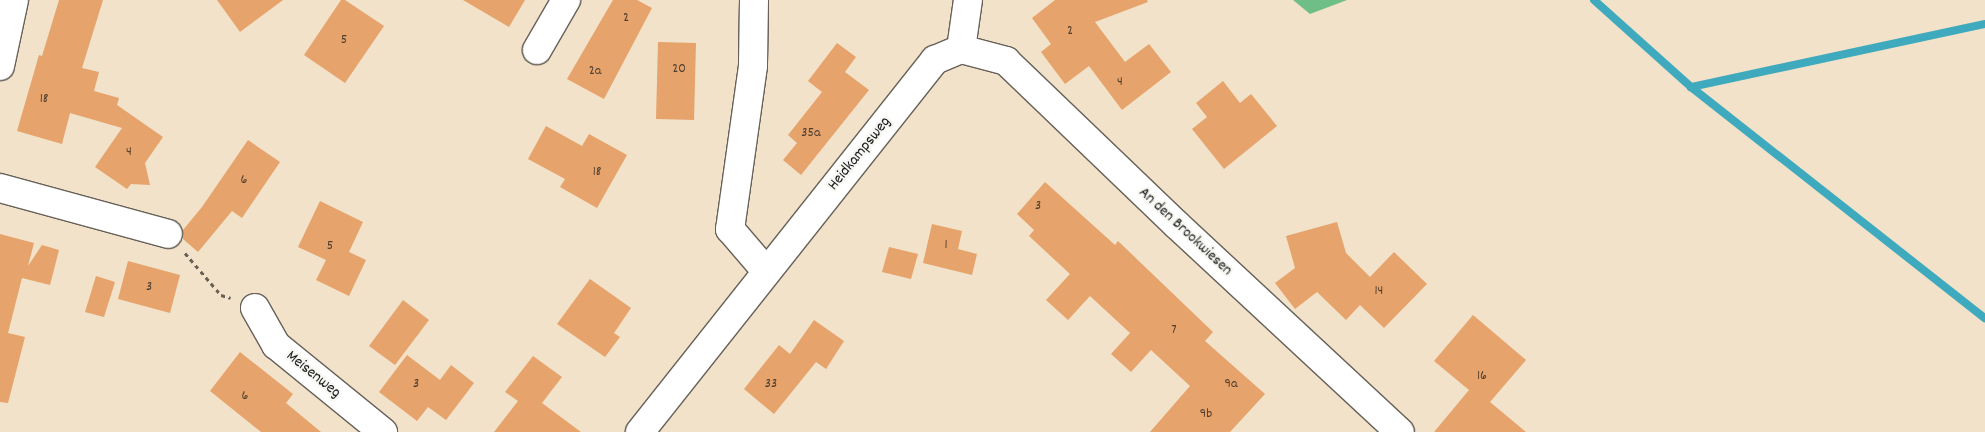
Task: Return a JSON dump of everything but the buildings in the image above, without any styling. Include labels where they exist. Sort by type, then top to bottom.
[{"type":"street","points":[[0,66],[14,0]]},
{"type":"street","points":[[537,50],[566,0]]},
{"type":"street","points":[[754,0],[754,66],[730,229],[766,271]]},
{"type":"street","points":[[962,49],[968,0]]},
{"type":"street","name":"Heidkampsweg","points":[[640,432],[935,60],[962,49]]},
{"type":"street","name":"An den Brookwiesen","points":[[962,49],[1006,61],[1177,226],[1400,432]]},
{"type":"street","points":[[0,188],[168,234]]},
{"type":"street","name":"Meisenweg","points":[[255,308],[276,345],[383,432]]},
{"type":"path","points":[[168,234],[221,295],[255,308]]},
{"type":"green space","points":[[1293,0],[1347,0],[1310,14]]},
{"type":"waterway","points":[[1594,0],[1691,87]]},
{"type":"waterway","points":[[1985,24],[1691,87],[1985,318]]}]
